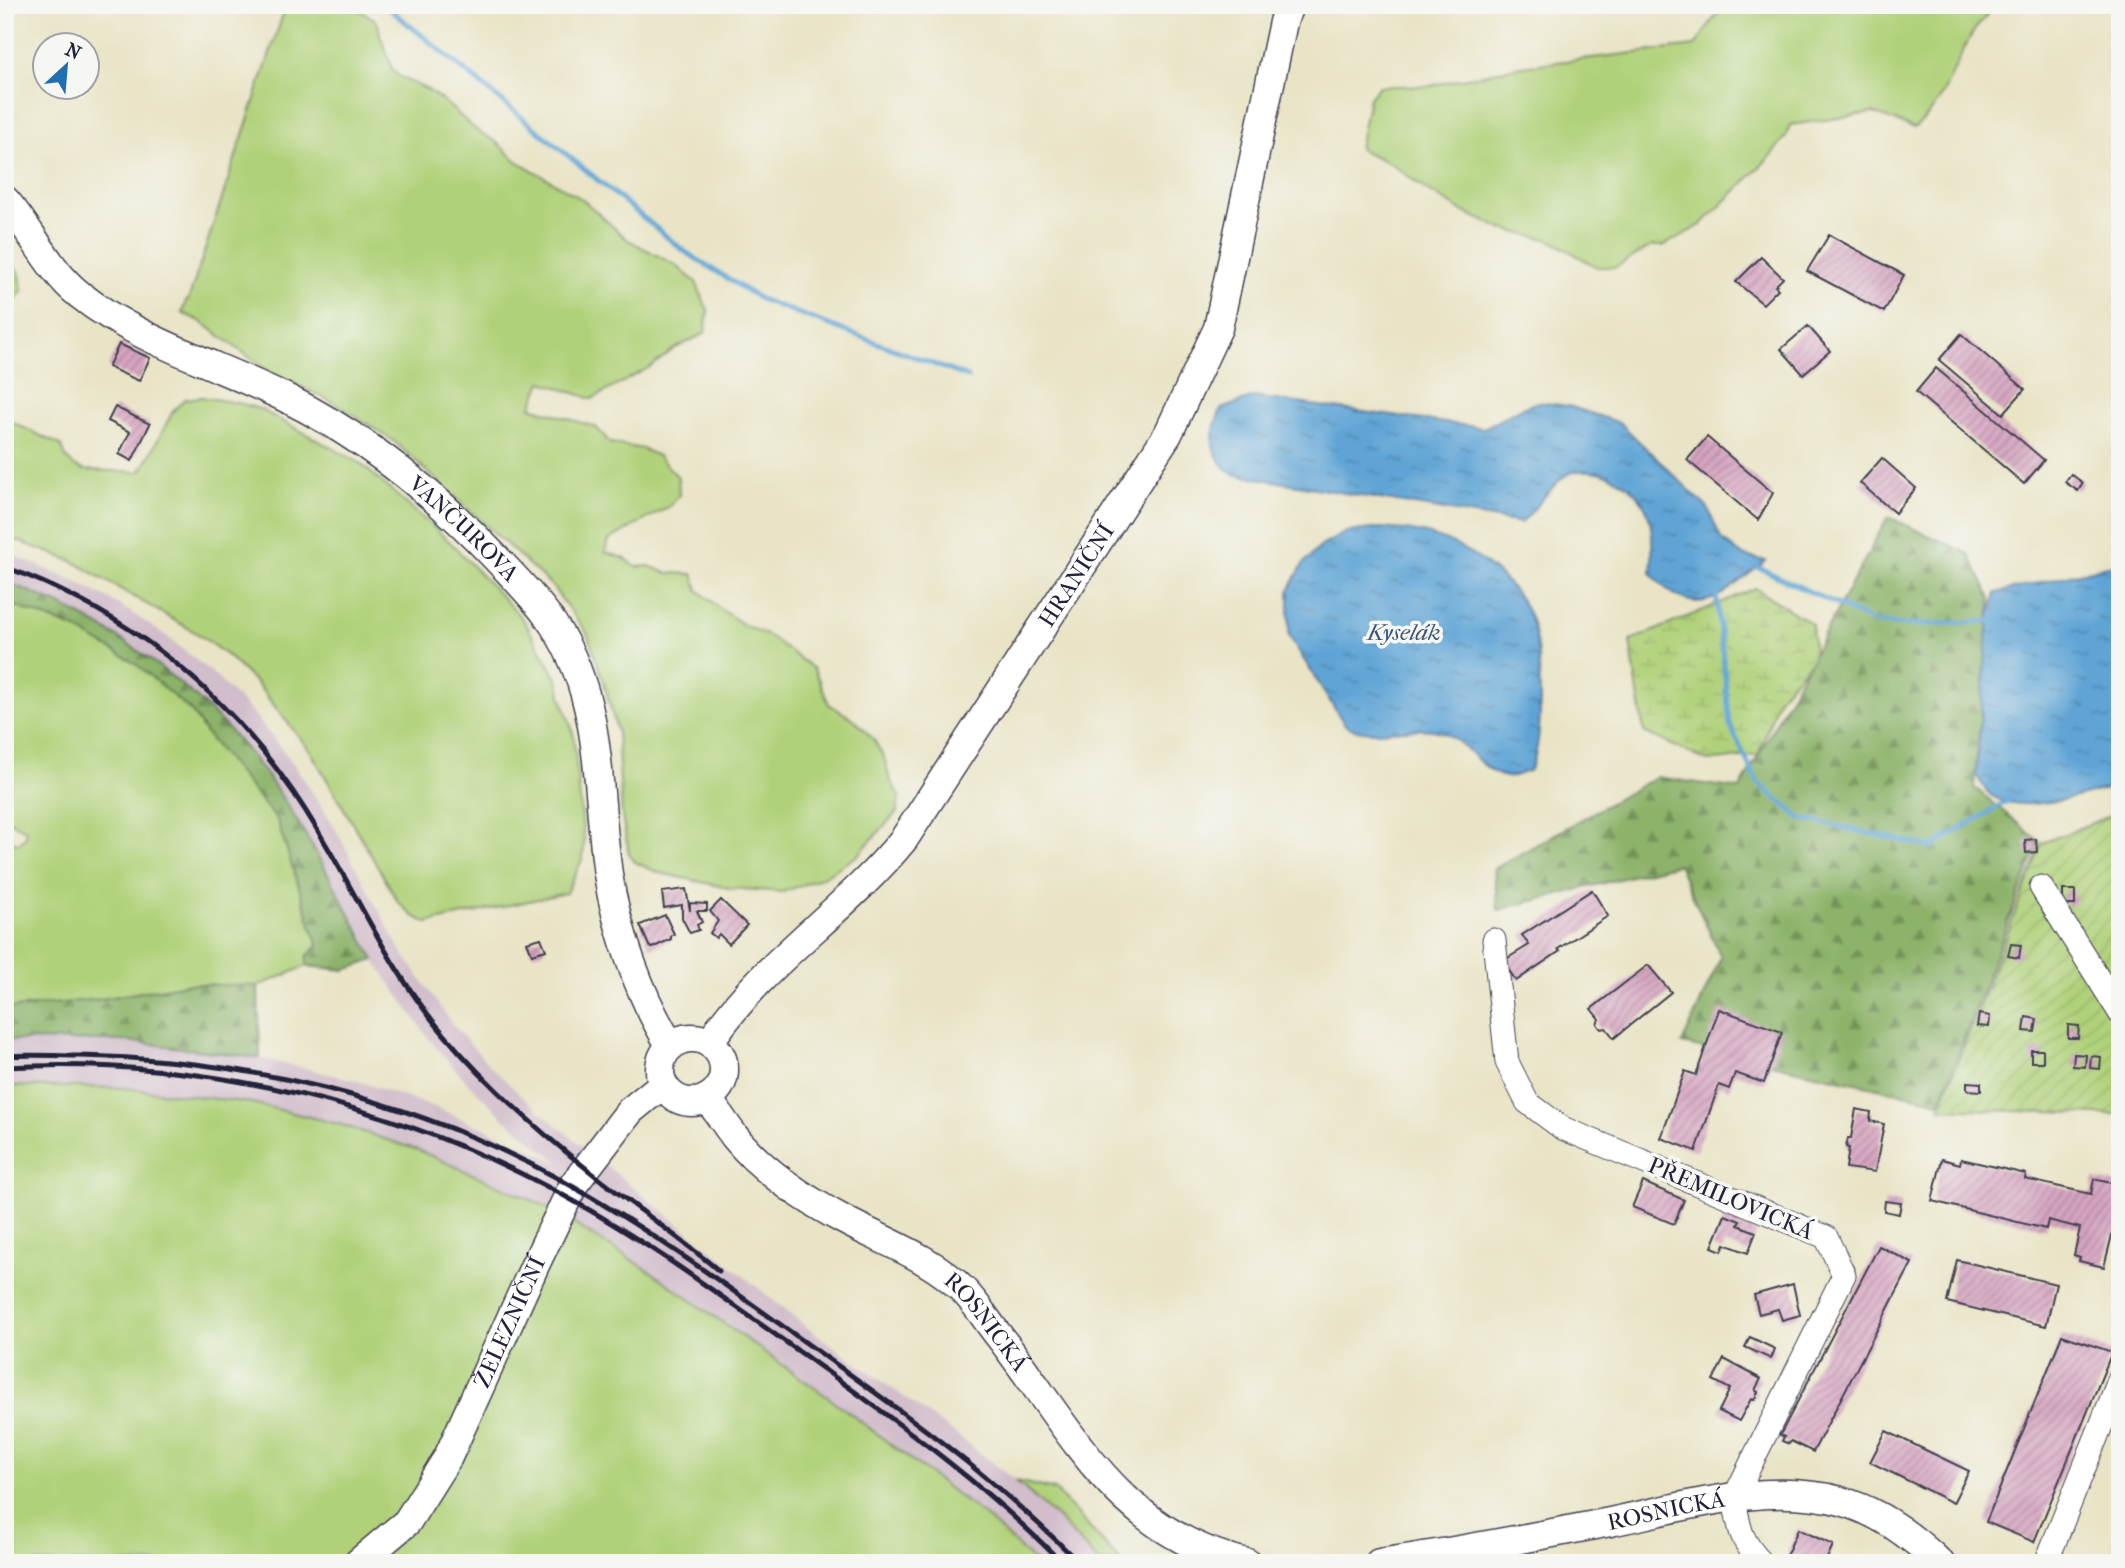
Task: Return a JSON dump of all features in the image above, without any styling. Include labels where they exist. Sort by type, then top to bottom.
[{"type":"street","name":"HRANIČNÍ","points":[[709,1043],[740,1000],[787,951],[857,890],[904,838],[1168,434],[1218,328],[1286,13]]},
{"type":"street","name":"VANČUROVA","points":[[5,200],[53,267],[83,298],[119,320],[287,398],[365,444],[397,467],[472,533],[546,613],[574,660],[586,694],[594,733],[608,872],[615,914],[657,1025],[671,1046]]},
{"type":"street","points":[[2041,887],[2120,1013]]},
{"type":"street","name":"PŘEMILOVICKÁ","points":[[1494,940],[1507,1062],[1527,1102],[1562,1128],[1826,1237],[1844,1275],[1734,1498]]},
{"type":"street","points":[[694,1038],[709,1043],[720,1054],[724,1070],[720,1086],[707,1098],[691,1102],[674,1097],[663,1084],[661,1060],[678,1041],[694,1038]]},
{"type":"street","name":"ŽELEZNIČNÍ","points":[[358,1563],[407,1522],[448,1457],[574,1184],[630,1111],[663,1084]]},
{"type":"street","name":"ROSNICKÁ","points":[[707,1098],[736,1138],[763,1165],[798,1193],[943,1273],[963,1290],[1093,1466],[1114,1490],[1142,1515],[1191,1544],[1219,1556],[1247,1563]]},
{"type":"street","points":[[2046,1563],[2120,1378]]},
{"type":"street","name":"ROSNICKÁ","points":[[1379,1563],[1769,1493],[1796,1494],[1843,1502],[1892,1525],[1940,1563]]},
{"type":"street","points":[[1734,1498],[1739,1530],[1746,1547],[1762,1563]]},
{"type":"shaded area","points":[[5,552],[77,582],[118,604],[165,635],[211,672],[252,712],[293,763],[331,821],[398,946],[453,1025],[489,1065],[582,1146],[808,1328],[1016,1481],[1057,1518],[1100,1563],[1036,1563],[1025,1552],[485,1178],[418,1150],[342,1125],[252,1103],[124,1088],[5,1087],[5,1040],[126,1041],[198,1048],[260,1058],[355,1080],[434,1107],[561,1164],[506,1120],[432,1043],[374,960],[306,836],[270,780],[231,731],[192,693],[148,658],[64,607],[5,582]]},
{"type":"green space","points":[[286,5],[326,5],[332,8],[337,5],[352,5],[374,19],[393,71],[400,77],[428,90],[517,161],[582,199],[628,240],[674,264],[696,282],[708,311],[705,333],[592,399],[542,382],[531,407],[596,427],[610,443],[643,449],[658,456],[678,477],[679,495],[670,506],[609,540],[605,552],[626,559],[636,567],[649,566],[667,573],[693,574],[698,590],[719,608],[744,625],[769,636],[814,669],[829,704],[855,720],[874,740],[884,757],[889,777],[899,796],[897,812],[857,856],[821,878],[783,892],[729,888],[656,872],[633,861],[629,854],[622,816],[617,731],[603,679],[587,633],[551,585],[395,442],[339,405],[268,371],[200,321],[182,313]]},
{"type":"green space","points":[[1723,5],[1993,5],[1967,43],[1942,96],[1925,119],[1914,128],[1873,113],[1790,125],[1786,136],[1769,158],[1701,225],[1663,246],[1652,246],[1616,267],[1597,267],[1550,240],[1502,229],[1462,211],[1425,189],[1392,164],[1359,149],[1369,98],[1379,86],[1430,86],[1522,66],[1695,46]]},
{"type":"green space","points":[[5,253],[20,274],[22,291],[5,313]]},
{"type":"green space","points":[[201,397],[260,409],[360,463],[450,542],[523,619],[559,682],[573,732],[584,839],[583,858],[566,893],[427,923],[412,915],[399,903],[311,752],[257,684],[229,657],[198,634],[72,561],[5,536],[5,419],[61,445],[67,459],[84,470],[138,472],[142,470],[173,411],[185,399]]},
{"type":"green space","points":[[1888,517],[1968,553],[1991,598],[1974,787],[2039,841],[1940,1102],[1682,1044],[1721,957],[1678,864],[1498,910],[1494,869],[1656,777],[1740,789]]},
{"type":"green space","points":[[5,582],[44,597],[117,637],[152,661],[216,716],[244,747],[285,801],[325,868],[374,960],[345,970],[307,966],[307,956],[318,946],[277,820],[208,736],[191,711],[135,663],[74,628],[5,602]]},
{"type":"green space","points":[[1755,588],[1812,624],[1814,658],[1779,697],[1758,755],[1707,761],[1644,732],[1630,641]]},
{"type":"green space","points":[[5,602],[74,628],[136,663],[191,711],[208,736],[278,820],[318,946],[307,956],[307,966],[258,986],[187,984],[101,999],[5,1009],[5,840],[19,843],[25,838],[26,830],[9,821],[5,823]]},
{"type":"green space","points":[[2120,812],[2120,1115],[1940,1108],[2042,843]]},
{"type":"green space","points":[[187,984],[258,986],[260,1058],[127,1041],[5,1040],[5,1009],[101,999]]},
{"type":"green space","points":[[5,1087],[124,1088],[252,1103],[342,1125],[418,1150],[545,1206],[653,1273],[843,1408],[986,1517],[1036,1563],[5,1563]]},
{"type":"green space","points":[[1016,1481],[1055,1490],[1122,1563],[1100,1563],[1057,1518]]},
{"type":"water","points":[[1253,397],[1484,428],[1538,402],[1569,406],[1620,423],[1708,508],[1721,539],[1742,555],[1766,561],[1710,600],[1697,602],[1683,599],[1668,590],[1651,574],[1651,528],[1643,503],[1635,492],[1623,483],[1608,475],[1594,472],[1575,472],[1565,476],[1521,523],[1232,474],[1215,452],[1214,428],[1221,409]]},
{"type":"water","name":"Kyselák","points":[[1380,528],[1430,535],[1468,552],[1502,577],[1526,609],[1537,644],[1540,688],[1539,735],[1529,771],[1510,777],[1500,775],[1491,771],[1459,742],[1441,732],[1417,729],[1367,732],[1345,725],[1289,636],[1289,590],[1303,564],[1321,546],[1346,532]]},
{"type":"water","points":[[2120,563],[2120,785],[2074,798],[2037,804],[2005,802],[1992,796],[1976,775],[1989,619],[1996,593]]},
{"type":"building","points":[[1829,235],[1904,275],[1884,312],[1807,271]]},
{"type":"building","points":[[1761,257],[1783,278],[1775,286],[1778,289],[1763,304],[1736,282]]},
{"type":"building","points":[[1808,326],[1830,351],[1803,374],[1781,349]]},
{"type":"building","points":[[1961,334],[2025,389],[2003,414],[1939,360]]},
{"type":"building","points":[[119,344],[150,358],[139,381],[108,367]]},
{"type":"building","points":[[1936,368],[2044,460],[2024,484],[1916,392]]},
{"type":"building","points":[[115,407],[150,424],[132,461],[119,454],[130,432],[108,421]]},
{"type":"building","points":[[1707,437],[1773,493],[1758,520],[1687,460]]},
{"type":"building","points":[[1882,458],[1916,488],[1895,513],[1860,483]]},
{"type":"building","points":[[2071,474],[2083,483],[2078,491],[2065,482]]},
{"type":"building","points":[[2036,839],[2037,852],[2026,853],[2025,840]]},
{"type":"building","points":[[686,889],[690,911],[690,903],[707,904],[707,911],[697,911],[702,922],[697,925],[699,930],[690,933],[682,918],[682,905],[664,908],[662,892]]},
{"type":"building","points":[[1592,890],[1608,916],[1516,981],[1503,961],[1529,945],[1522,935]]},
{"type":"building","points":[[2063,890],[2075,890],[2075,905],[2063,905]]},
{"type":"building","points":[[721,900],[747,925],[729,944],[719,934],[716,938],[710,933],[718,921],[710,911]]},
{"type":"building","points":[[665,915],[674,934],[671,939],[652,948],[640,925]]},
{"type":"building","points":[[541,938],[546,950],[532,954],[527,942]]},
{"type":"building","points":[[2011,944],[2021,945],[2019,958],[2008,956]]},
{"type":"building","points":[[1648,965],[1671,992],[1614,1038],[1606,1028],[1601,1029],[1597,1024],[1599,1019],[1591,1009]]},
{"type":"building","points":[[1719,1009],[1782,1032],[1764,1083],[1735,1073],[1729,1089],[1719,1085],[1696,1151],[1661,1138],[1685,1071],[1696,1075]]},
{"type":"building","points":[[1979,1014],[1990,1016],[1989,1027],[1977,1026]]},
{"type":"building","points":[[2026,1017],[2037,1019],[2035,1032],[2024,1031]]},
{"type":"building","points":[[2068,1025],[2079,1026],[2078,1038],[2068,1038]]},
{"type":"building","points":[[2031,1050],[2043,1050],[2043,1062],[2031,1062]]},
{"type":"building","points":[[2074,1054],[2086,1055],[2085,1067],[2073,1066]]},
{"type":"building","points":[[2091,1056],[2101,1057],[2100,1069],[2090,1068]]},
{"type":"building","points":[[1967,1082],[1981,1083],[1981,1091],[1967,1090]]},
{"type":"building","points":[[1856,1109],[1871,1112],[1870,1121],[1884,1124],[1875,1172],[1846,1168],[1849,1148],[1846,1147],[1848,1138],[1851,1138]]},
{"type":"building","points":[[1942,1159],[1960,1164],[1961,1159],[2026,1174],[2025,1179],[2091,1194],[2094,1179],[2120,1185],[2120,1237],[2112,1235],[2104,1267],[2079,1261],[2080,1257],[2074,1255],[2080,1228],[2048,1220],[2046,1229],[1932,1201]]},
{"type":"building","points":[[1643,1182],[1684,1200],[1674,1224],[1632,1207]]},
{"type":"building","points":[[1885,1201],[1901,1203],[1899,1214],[1884,1211]]},
{"type":"building","points":[[1725,1215],[1740,1221],[1738,1225],[1756,1232],[1748,1253],[1725,1244],[1722,1251],[1712,1247]]},
{"type":"building","points":[[1879,1246],[1912,1263],[1813,1452],[1791,1441],[1789,1444],[1782,1441],[1784,1437],[1780,1435]]},
{"type":"building","points":[[1957,1260],[2056,1284],[2046,1326],[1947,1302]]},
{"type":"building","points":[[1793,1284],[1800,1315],[1782,1320],[1778,1309],[1759,1314],[1754,1295]]},
{"type":"building","points":[[2062,1335],[2112,1352],[2034,1542],[1986,1522]]},
{"type":"building","points":[[1750,1337],[1775,1349],[1771,1359],[1745,1347]]},
{"type":"building","points":[[1724,1359],[1761,1379],[1755,1390],[1758,1392],[1754,1400],[1751,1399],[1739,1421],[1719,1411],[1730,1389],[1713,1380]]},
{"type":"building","points":[[1886,1431],[1969,1471],[1953,1503],[1870,1462]]},
{"type":"building","points":[[1798,1529],[1833,1545],[1825,1563],[1802,1563],[1786,1556]]},
{"type":"building","points":[[2120,1541],[2120,1563],[2109,1563]]},
{"type":"waterway","points":[[385,5],[684,251],[760,299],[968,377]]},
{"type":"waterway","points":[[1751,564],[1874,622],[1906,625],[1994,621]]},
{"type":"waterway","points":[[1716,593],[1730,725],[1757,782],[1800,818],[1931,847],[2012,798]]},
{"type":"railway","points":[[5,567],[55,588],[101,612],[145,640],[185,671],[223,706],[289,786],[333,856],[407,986],[460,1053],[497,1091],[556,1144],[719,1271]]},
{"type":"railway","points":[[5,1056],[142,1059],[266,1075],[388,1106],[505,1152],[593,1198],[714,1277],[910,1418],[1014,1502],[1079,1563]]},
{"type":"railway","points":[[5,1067],[80,1066],[154,1070],[228,1080],[302,1095],[374,1115],[444,1140],[513,1170],[579,1204],[637,1239],[804,1355],[970,1479],[1062,1563]]}]
